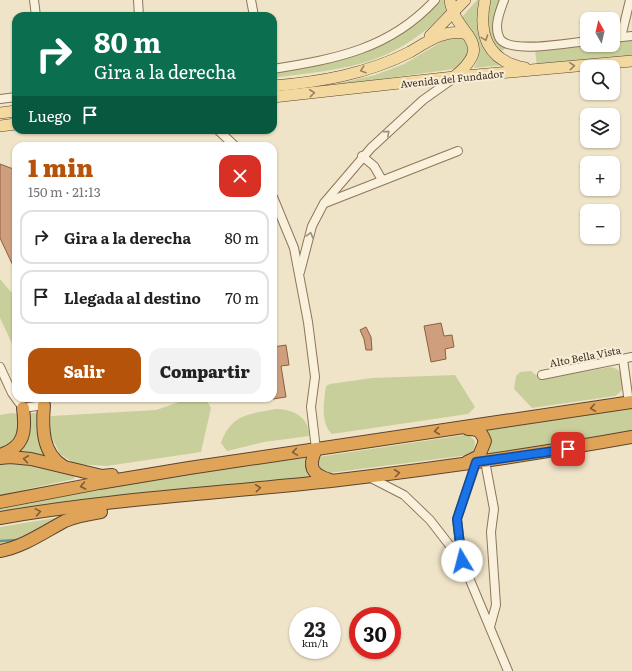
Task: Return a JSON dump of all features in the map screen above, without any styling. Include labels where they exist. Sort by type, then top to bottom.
[{"type":"highway","points":[[0,502],[188,468],[631,402]]},
{"type":"highway","points":[[44,405],[43,432],[45,442],[54,461],[68,469]]},
{"type":"highway","points":[[0,457],[10,452],[23,436],[25,428],[23,408]]},
{"type":"highway","points":[[450,466],[469,461],[479,456],[485,442],[481,432],[477,429],[454,429]]},
{"type":"highway","points":[[0,518],[93,505],[331,481],[450,466],[632,437]]},
{"type":"highway","points":[[316,449],[311,459],[313,471],[317,476],[331,481]]},
{"type":"highway","points":[[0,457],[30,459],[102,476],[188,468]]},
{"type":"highway","points":[[0,551],[21,544],[66,520],[85,514],[220,493]]},
{"type":"main road","points":[[450,0],[453,14],[474,45],[474,53],[470,62],[454,77]]},
{"type":"main road","points":[[400,57],[436,32],[464,0]]},
{"type":"main road","points":[[485,0],[482,29],[485,41],[497,56],[506,62],[515,66],[533,70]]},
{"type":"main road","points":[[277,86],[331,79],[350,74],[400,57],[444,34],[452,32],[467,34]]},
{"type":"main road","name":"Avenida del Fundador","points":[[277,97],[454,77],[632,61]]},
{"type":"main road","points":[[0,113],[12,112]]},
{"type":"main road","points":[[0,126],[12,124]]},
{"type":"street","points":[[34,0],[36,12]]},
{"type":"street","points":[[138,0],[139,12]]},
{"type":"street","points":[[252,0],[254,12]]},
{"type":"street","points":[[277,68],[348,55],[382,41],[425,12],[435,0]]},
{"type":"street","points":[[504,0],[498,18],[497,28],[500,38],[508,45],[530,46],[580,42]]},
{"type":"street","points":[[620,29],[630,0]]},
{"type":"street","points":[[620,38],[632,36]]},
{"type":"street","points":[[300,272],[312,226],[324,203],[362,156],[424,100],[454,77]]},
{"type":"street","points":[[0,99],[12,98]]},
{"type":"street","points":[[222,134],[231,142]]},
{"type":"street","points":[[324,203],[458,151]]},
{"type":"street","points":[[362,156],[374,166],[382,180]]},
{"type":"street","points":[[277,207],[290,237],[300,272],[315,375],[311,406],[316,449]]},
{"type":"street","name":"Alto Bella Vista","points":[[542,375],[632,357]]},
{"type":"street","points":[[623,359],[631,402]]},
{"type":"street","points":[[0,367],[12,393]]},
{"type":"street","points":[[19,402],[23,408],[44,405]]},
{"type":"street","points":[[462,561],[457,519],[481,462]]},
{"type":"street","points":[[481,462],[494,509],[491,532],[496,605],[490,627]]},
{"type":"street","points":[[368,476],[404,495],[430,520],[462,561],[508,671]]},
{"type":"green space","points":[[440,0],[446,0],[448,10],[427,29],[407,43],[387,54],[367,62],[346,67],[277,77],[277,72],[322,64],[364,53],[402,33]]},
{"type":"green space","points":[[477,0],[482,0],[479,19],[504,65],[474,68],[479,53],[479,47],[475,36],[462,17]]},
{"type":"green space","points":[[490,0],[500,0],[497,40],[506,48],[498,54],[491,40],[487,22]]},
{"type":"green space","points":[[463,37],[471,51],[461,65],[454,69],[277,93],[277,91],[336,84],[375,75],[404,64],[448,38]]},
{"type":"green space","points":[[632,40],[632,57],[580,60],[580,62],[537,66],[535,50],[580,46],[580,52],[620,52],[620,41]]},
{"type":"green space","points":[[0,279],[12,293],[12,344],[0,318]]},
{"type":"green space","points":[[611,367],[620,372],[624,380],[622,389],[615,396],[532,408],[514,389],[516,376],[520,372],[531,371],[541,379]]},
{"type":"green space","points":[[455,375],[475,407],[468,414],[332,434],[328,429],[324,418],[324,398],[326,386],[330,384],[372,378]]},
{"type":"green space","points":[[179,402],[207,402],[211,408],[201,452],[107,466],[75,464],[60,454],[50,434],[51,416],[156,410]]},
{"type":"green space","points":[[632,407],[632,433],[488,457],[490,439],[485,428]]},
{"type":"green space","points":[[282,409],[299,415],[307,424],[309,436],[264,442],[227,451],[221,443],[230,426],[242,417],[257,412]]},
{"type":"green space","points":[[11,413],[21,414],[20,429],[12,444],[0,450],[0,415]]},
{"type":"green space","points":[[31,413],[38,413],[37,431],[49,459],[16,452],[27,437]]},
{"type":"green space","points":[[469,435],[475,441],[474,451],[469,455],[329,473],[317,470],[318,457]]},
{"type":"green space","points":[[307,454],[313,478],[0,515],[0,507],[66,493]]},
{"type":"green space","points":[[0,462],[21,462],[75,475],[74,479],[0,495]]},
{"type":"green space","points":[[73,515],[0,547],[0,527]]},
{"type":"building","points":[[0,164],[12,168],[12,264],[0,238]]},
{"type":"building","points":[[441,323],[444,336],[452,335],[454,347],[445,349],[446,359],[431,362],[424,326]]},
{"type":"building","points":[[366,327],[371,337],[372,350],[366,350],[364,339],[360,330]]},
{"type":"building","points":[[286,345],[289,365],[281,366],[286,397],[277,398],[277,346]]},
{"type":"waterway","points":[[0,541],[17,540]]},
{"type":"route","points":[[462,561],[457,519],[476,462],[568,449]]}]
